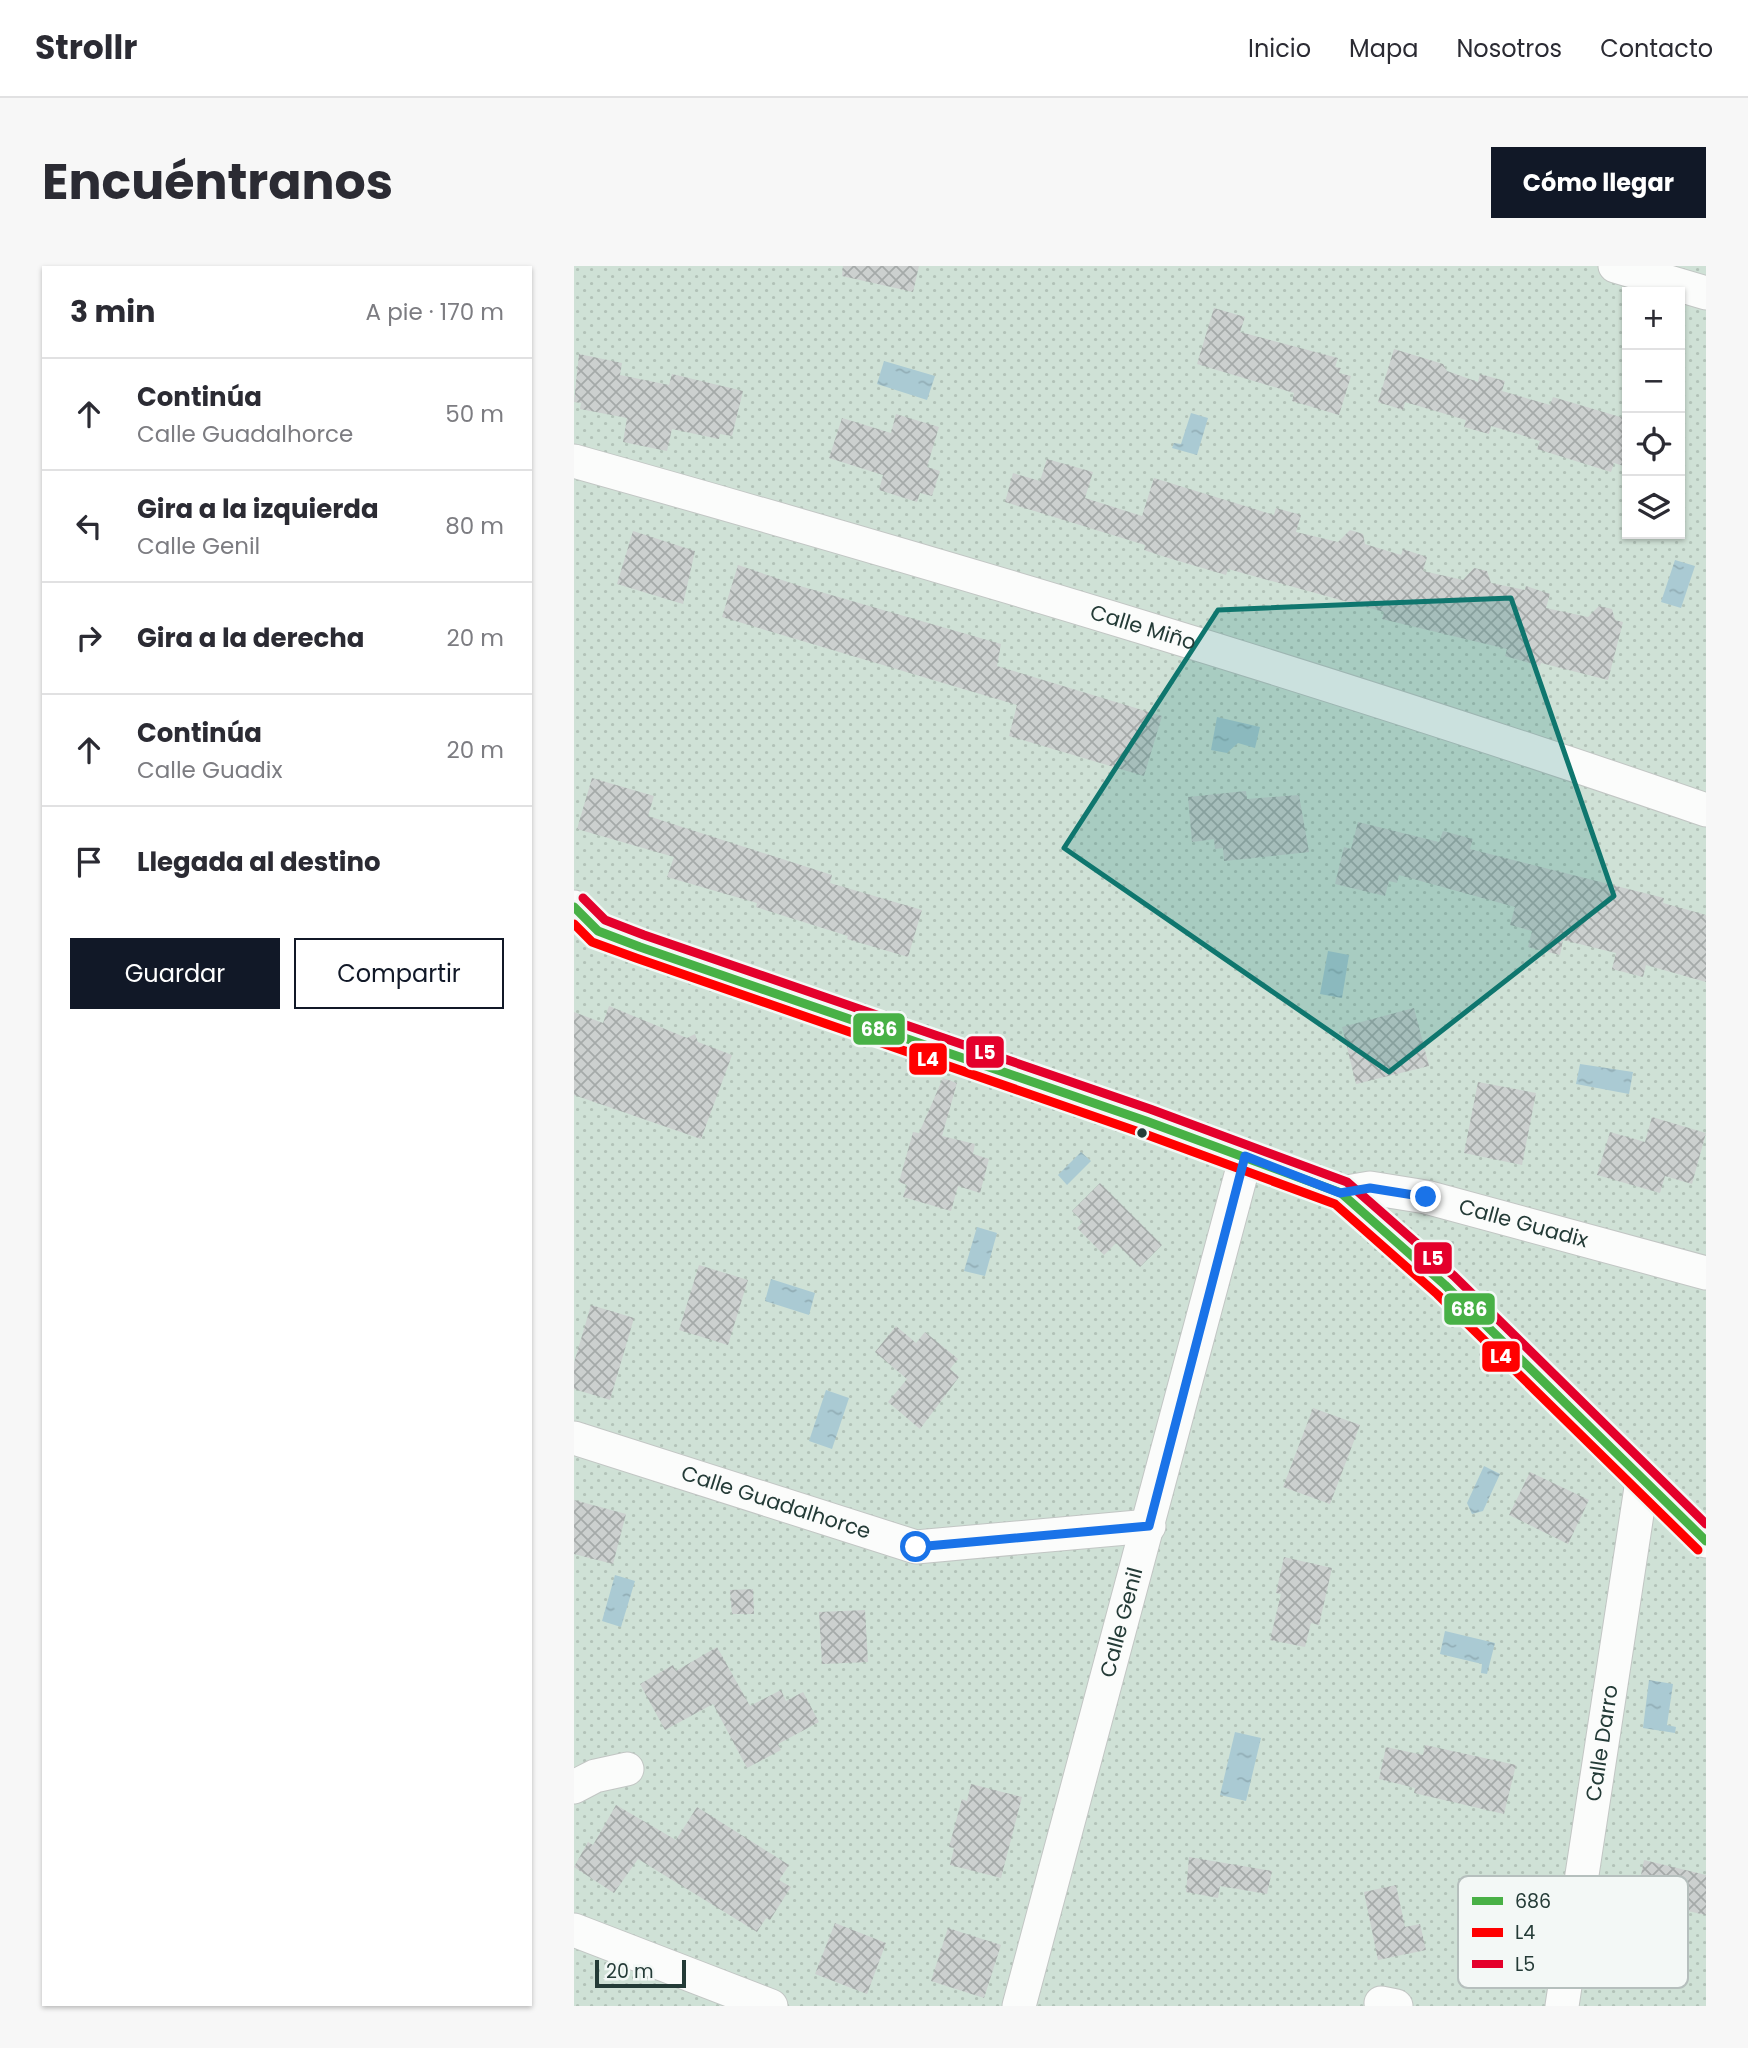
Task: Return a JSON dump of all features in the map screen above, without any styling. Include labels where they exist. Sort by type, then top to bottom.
[{"type":"street","points":[[1615,266],[1706,293]]},
{"type":"street","name":"Calle Miño","points":[[574,461],[877,548],[1528,748],[1706,810]]},
{"type":"street","points":[[574,907],[586,928],[1245,1156],[1340,1193],[1445,1285],[1706,1541]]},
{"type":"street","name":"Calle Genil","points":[[1019,2006],[1149,1526],[1245,1156]]},
{"type":"street","name":"Calle Guadix","points":[[1340,1193],[1370,1188],[1426,1197],[1706,1273]]},
{"type":"street","name":"Calle Guadalhorce","points":[[574,1438],[916,1547],[1149,1526]]},
{"type":"street","name":"Calle Darro","points":[[1582,1876],[1642,1481]]},
{"type":"street","points":[[574,1787],[595,1776],[627,1769]]},
{"type":"street","points":[[574,1930],[771,2006]]},
{"type":"street","name":"Calle Darro","points":[[1562,2006],[1565,1988]]},
{"type":"highlighted area","points":[[1511,598],[1614,896],[1389,1072],[1064,848],[1218,610]]},
{"type":"green space","points":[[574,266],[1706,266],[1706,2006],[574,2006]]},
{"type":"water","points":[[884,361],[935,376],[927,400],[877,384]]},
{"type":"water","points":[[1191,413],[1208,418],[1197,455],[1172,448],[1174,443],[1181,444]]},
{"type":"water","points":[[1675,560],[1695,566],[1681,608],[1661,602]]},
{"type":"water","points":[[1217,717],[1260,727],[1255,748],[1238,743],[1227,753],[1211,750]]},
{"type":"water","points":[[1328,951],[1349,955],[1342,998],[1320,994]]},
{"type":"water","points":[[1580,1064],[1633,1072],[1629,1094],[1576,1084]]},
{"type":"water","points":[[1081,1152],[1091,1161],[1067,1185],[1058,1175]]},
{"type":"water","points":[[977,1227],[997,1233],[985,1276],[964,1271]]},
{"type":"water","points":[[771,1279],[815,1293],[809,1315],[765,1301]]},
{"type":"water","points":[[826,1390],[849,1398],[832,1449],[809,1441]]},
{"type":"water","points":[[1484,1466],[1500,1474],[1483,1511],[1472,1514],[1467,1503]]},
{"type":"water","points":[[615,1575],[635,1581],[621,1627],[602,1621]]},
{"type":"water","points":[[1445,1631],[1495,1643],[1487,1674],[1481,1673],[1482,1664],[1440,1654]]},
{"type":"water","points":[[1649,1680],[1673,1684],[1667,1725],[1676,1727],[1675,1733],[1643,1728]]},
{"type":"water","points":[[1235,1732],[1261,1738],[1246,1801],[1220,1795]]},
{"type":"building","points":[[843,266],[919,266],[913,292],[842,276]]},
{"type":"building","points":[[1214,308],[1245,317],[1240,332],[1338,358],[1335,367],[1341,368],[1339,373],[1351,376],[1339,415],[1292,401],[1294,393],[1197,364]]},
{"type":"building","points":[[1394,349],[1443,364],[1447,371],[1478,382],[1480,374],[1505,381],[1502,391],[1550,405],[1553,397],[1622,418],[1622,465],[1614,463],[1611,472],[1537,449],[1540,441],[1515,433],[1491,426],[1489,434],[1464,427],[1466,420],[1405,402],[1403,410],[1378,402]]},
{"type":"building","points":[[579,354],[622,363],[620,375],[669,385],[672,374],[743,391],[732,436],[720,434],[719,439],[672,429],[667,451],[623,442],[627,418],[580,409],[581,403],[574,402]]},
{"type":"building","points":[[896,414],[939,427],[927,467],[940,471],[932,496],[920,493],[917,502],[879,490],[883,475],[829,458],[842,418],[891,433]]},
{"type":"building","points":[[1047,459],[1093,472],[1085,498],[1142,516],[1154,478],[1274,515],[1276,508],[1301,515],[1296,532],[1338,542],[1350,530],[1363,534],[1365,544],[1401,555],[1403,549],[1427,557],[1423,571],[1463,580],[1474,568],[1487,571],[1491,583],[1525,590],[1526,586],[1550,594],[1546,608],[1588,617],[1599,606],[1612,609],[1615,620],[1623,622],[1608,680],[1541,663],[1540,666],[1505,656],[1507,649],[1382,619],[1384,612],[1228,569],[1226,575],[1165,557],[1144,550],[1145,545],[1005,502],[1013,473],[1040,481]]},
{"type":"building","points":[[633,531],[695,551],[683,604],[617,584]]},
{"type":"building","points":[[738,565],[800,586],[1001,644],[997,666],[1162,716],[1144,776],[1009,736],[1017,705],[722,617]]},
{"type":"building","points":[[592,778],[654,796],[648,816],[832,875],[830,883],[922,910],[908,957],[756,907],[757,903],[667,877],[674,857],[577,829]]},
{"type":"building","points":[[1246,791],[1247,799],[1299,795],[1309,852],[1224,861],[1223,848],[1215,849],[1214,839],[1192,842],[1188,797]]},
{"type":"building","points":[[1358,822],[1439,842],[1443,831],[1473,839],[1470,849],[1664,898],[1663,903],[1706,915],[1706,982],[1646,965],[1643,977],[1612,969],[1616,953],[1563,940],[1560,955],[1528,947],[1532,931],[1510,925],[1515,907],[1399,875],[1397,883],[1389,881],[1385,896],[1335,884],[1344,847],[1351,849]]},
{"type":"building","points":[[609,1006],[687,1038],[695,1034],[698,1042],[732,1055],[701,1139],[574,1095],[574,1012],[603,1023]]},
{"type":"building","points":[[1414,1008],[1429,1066],[1356,1084],[1342,1027]]},
{"type":"building","points":[[943,1078],[957,1083],[942,1136],[975,1144],[973,1154],[989,1159],[980,1193],[958,1186],[951,1211],[903,1197],[907,1185],[899,1182],[913,1132],[919,1133]]},
{"type":"building","points":[[1478,1082],[1536,1093],[1522,1165],[1464,1153]]},
{"type":"building","points":[[1652,1117],[1706,1133],[1692,1184],[1665,1176],[1660,1193],[1597,1175],[1610,1132],[1645,1142]]},
{"type":"building","points":[[1100,1183],[1162,1245],[1140,1267],[1116,1243],[1104,1255],[1077,1228],[1083,1222],[1072,1211]]},
{"type":"building","points":[[699,1265],[748,1280],[728,1345],[679,1330]]},
{"type":"building","points":[[591,1305],[634,1318],[610,1400],[574,1389],[574,1363]]},
{"type":"building","points":[[896,1326],[916,1343],[925,1332],[958,1359],[950,1369],[959,1377],[920,1429],[888,1402],[907,1379],[875,1352]]},
{"type":"building","points":[[1313,1408],[1360,1425],[1330,1504],[1283,1487]]},
{"type":"building","points":[[1530,1472],[1589,1500],[1568,1544],[1509,1515]]},
{"type":"building","points":[[574,1500],[626,1514],[613,1564],[574,1554]]},
{"type":"building","points":[[1284,1557],[1332,1568],[1319,1625],[1311,1623],[1305,1647],[1270,1640],[1281,1594],[1276,1593]]},
{"type":"building","points":[[753,1589],[754,1614],[732,1614],[730,1590]]},
{"type":"building","points":[[865,1610],[868,1662],[822,1664],[819,1612]]},
{"type":"building","points":[[717,1647],[750,1706],[781,1690],[786,1701],[803,1692],[819,1722],[778,1744],[781,1750],[747,1768],[713,1704],[665,1730],[640,1684],[673,1665],[676,1671]]},
{"type":"building","points":[[1425,1745],[1516,1765],[1504,1814],[1414,1793],[1415,1788],[1379,1779],[1386,1747],[1423,1755]]},
{"type":"building","points":[[971,1784],[1022,1797],[1001,1878],[950,1865],[954,1848],[949,1847],[962,1799],[967,1801]]},
{"type":"building","points":[[616,1805],[676,1840],[697,1807],[789,1865],[779,1880],[791,1887],[770,1920],[766,1918],[757,1932],[638,1859],[614,1893],[574,1867],[588,1842],[593,1845]]},
{"type":"building","points":[[1189,1857],[1272,1871],[1267,1894],[1220,1886],[1218,1898],[1186,1892]]},
{"type":"building","points":[[1644,1860],[1706,1875],[1706,1915],[1688,1911],[1688,1876],[1641,1876]]},
{"type":"building","points":[[1396,1885],[1405,1927],[1420,1924],[1426,1950],[1378,1960],[1364,1892]]},
{"type":"building","points":[[835,1923],[886,1943],[867,1994],[815,1974]]},
{"type":"building","points":[[948,1928],[1001,1945],[984,1998],[931,1981]]},
{"type":"transit line","name":"L5","points":[[583,898],[605,920],[644,935],[1150,1109],[1347,1182],[1454,1276],[1706,1524]]},
{"type":"transit line","name":"686","points":[[574,907],[598,931],[640,947],[1146,1121],[1341,1193],[1445,1285],[1706,1541]]},
{"type":"transit line","name":"L4","points":[[574,924],[592,942],[1142,1133],[1335,1204],[1437,1294],[1698,1550]]},
{"type":"route","points":[[916,1547],[1149,1526],[1245,1156],[1340,1193],[1370,1188],[1426,1197]]}]
